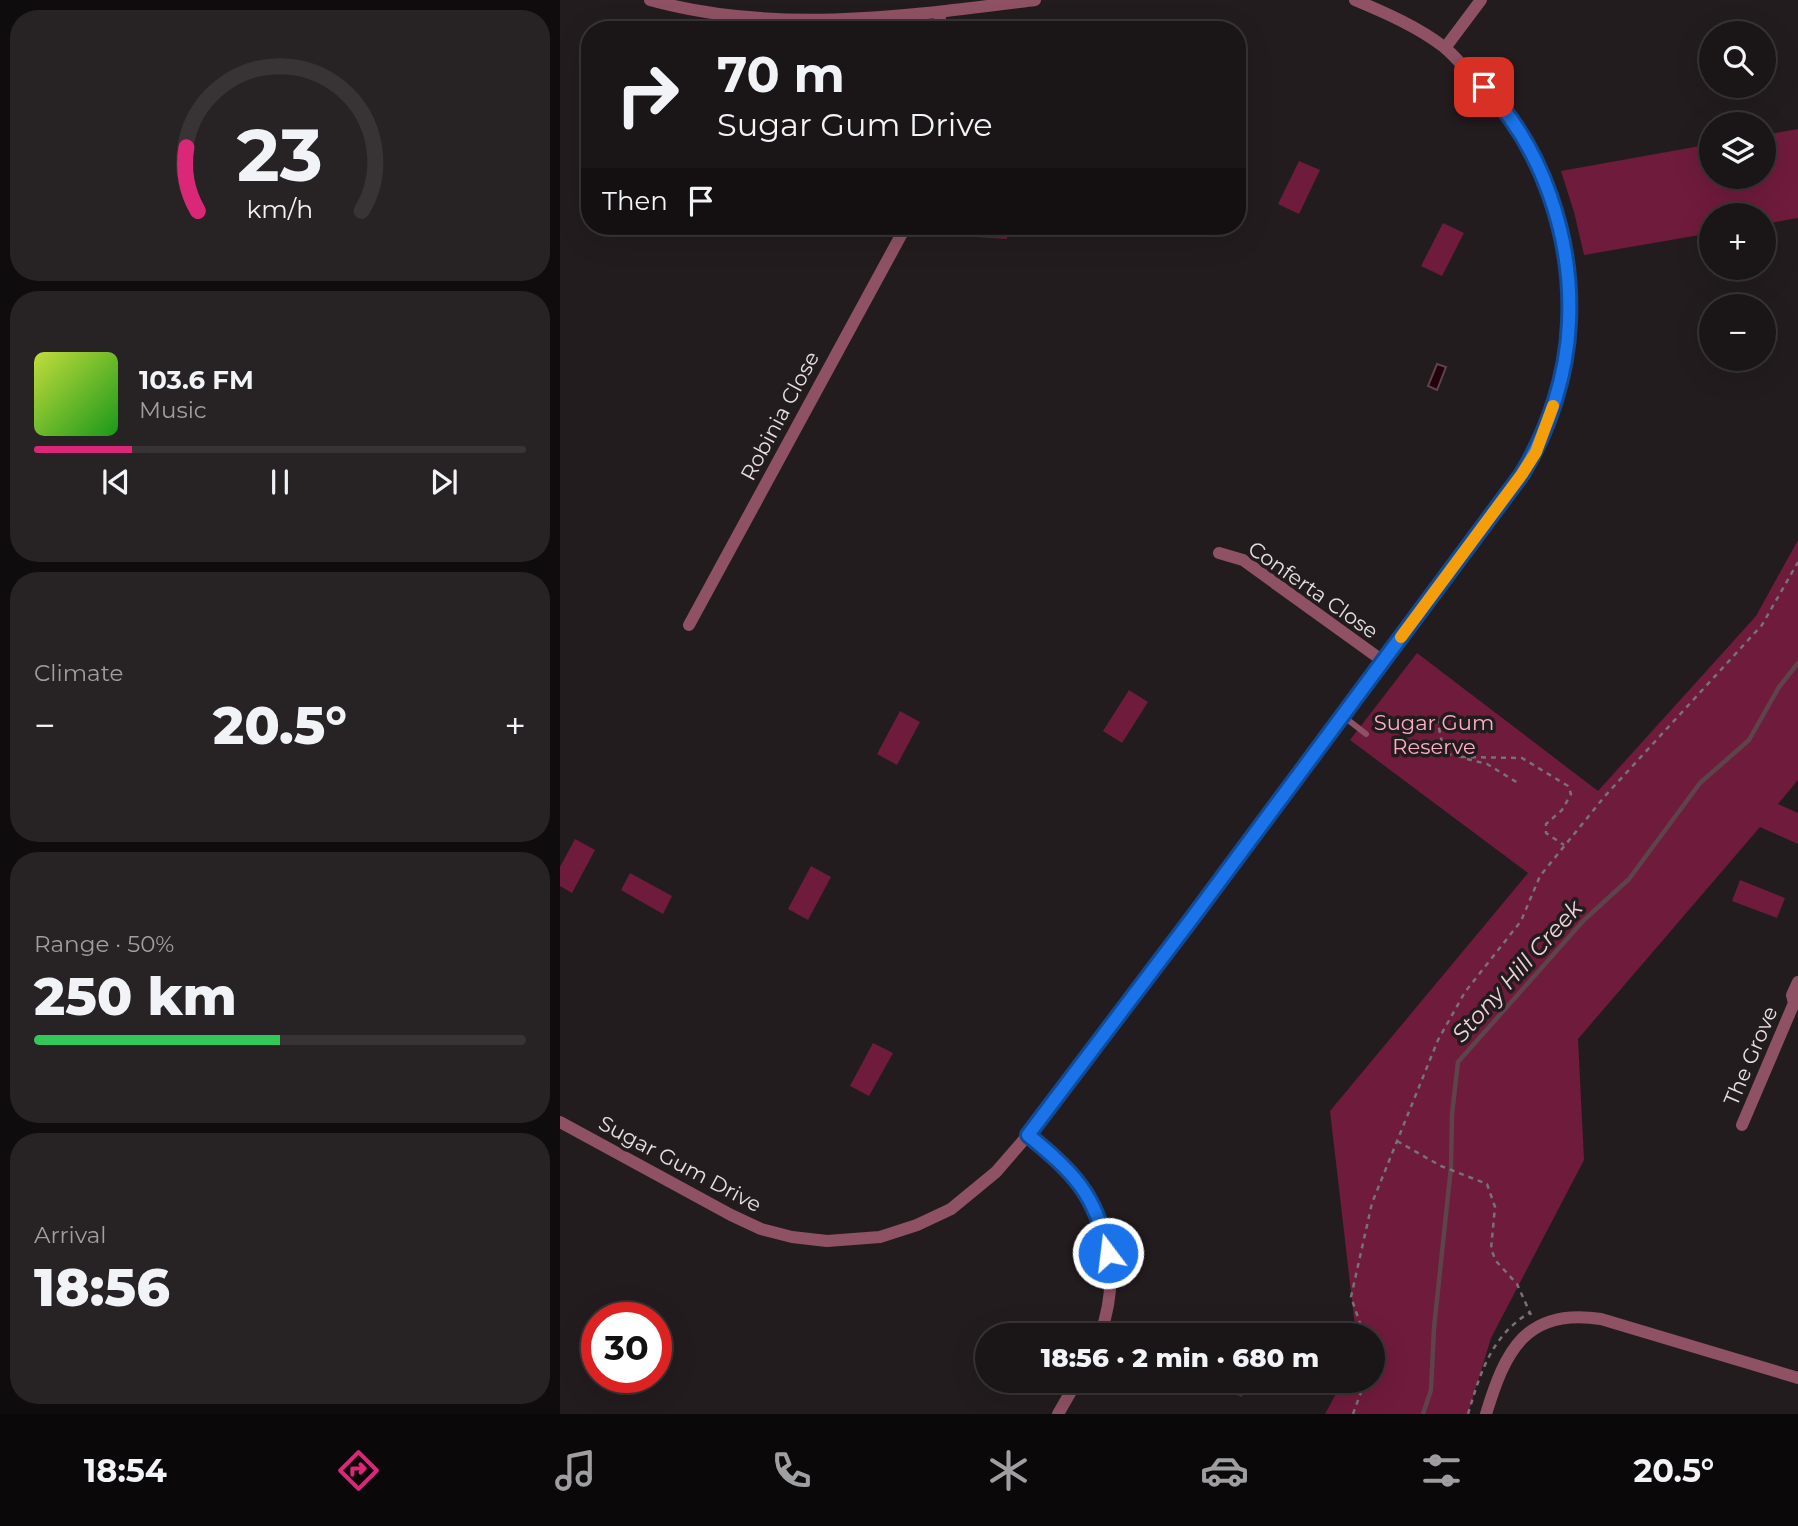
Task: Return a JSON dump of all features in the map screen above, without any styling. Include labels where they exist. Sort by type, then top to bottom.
[{"type":"street","points":[[650,0],[719,13],[778,19],[872,19],[1035,0]]},
{"type":"street","name":"Sugar Gum Drive","points":[[560,1122],[746,1222],[792,1237],[827,1241],[880,1237],[935,1218],[966,1199],[1028,1135],[1507,496],[1536,452],[1556,399],[1565,359],[1569,322],[1568,286],[1561,233],[1548,190],[1528,147],[1503,107],[1444,47],[1395,17],[1355,0]]},
{"type":"street","points":[[1444,47],[1481,0]]},
{"type":"street","points":[[940,12],[940,21]]},
{"type":"street","name":"Robinia Close","points":[[689,625],[901,235]]},
{"type":"street","name":"Conferta Close","points":[[1219,553],[1243,560],[1382,662]]},
{"type":"street","name":"The Grove","points":[[1742,1125],[1796,1002],[1792,995],[1798,982]]},
{"type":"street","points":[[1028,1135],[1070,1172],[1086,1191],[1103,1229],[1112,1286],[1104,1323]]},
{"type":"street","points":[[1486,1414],[1498,1375],[1515,1346],[1525,1336],[1549,1322],[1572,1317],[1601,1319],[1798,1378]]},
{"type":"street","points":[[1058,1414],[1070,1393]]},
{"type":"lane","points":[[1342,716],[1366,734]]},
{"type":"path","points":[[1360,1323],[1351,1297],[1372,1203],[1437,1040],[1465,992],[1521,921],[1540,876],[1614,786],[1762,625],[1798,562]]},
{"type":"path","points":[[1437,718],[1444,753]]},
{"type":"path","points":[[1427,749],[1487,764],[1518,783]]},
{"type":"path","points":[[1461,757],[1522,758],[1568,786],[1571,794],[1562,810],[1546,824],[1546,833],[1564,846]]},
{"type":"path","points":[[1395,1140],[1441,1166],[1488,1184],[1494,1207],[1491,1249],[1496,1261],[1517,1284],[1534,1321]]},
{"type":"path","points":[[1353,1414],[1361,1393]]},
{"type":"green space","points":[[1798,129],[1798,218],[1776,222],[1776,203],[1699,203],[1699,235],[1584,255],[1561,171],[1699,146],[1699,189],[1776,189],[1776,133]]},
{"type":"green space","points":[[1299,161],[1320,170],[1299,214],[1278,204]]},
{"type":"green space","points":[[1443,223],[1464,233],[1442,276],[1421,266]]},
{"type":"green space","points":[[959,235],[1007,235],[1007,239]]},
{"type":"green space","name":"Sugar Gum Reserve","points":[[1798,540],[1798,780],[1778,804],[1798,813],[1798,844],[1760,827],[1578,1039],[1584,1160],[1491,1338],[1468,1414],[1325,1414],[1336,1393],[1385,1393],[1385,1323],[1355,1323],[1330,1111],[1528,873],[1350,740],[1417,653],[1598,791],[1756,616]]},
{"type":"green space","points":[[1129,690],[1148,702],[1122,743],[1103,731]]},
{"type":"green space","points":[[900,711],[920,722],[897,765],[877,754]]},
{"type":"green space","points":[[575,839],[595,850],[572,893],[560,886],[560,867]]},
{"type":"green space","points":[[811,866],[831,877],[808,920],[788,909]]},
{"type":"green space","points":[[630,873],[672,896],[663,914],[621,890]]},
{"type":"green space","points":[[1740,880],[1785,898],[1777,918],[1732,901]]},
{"type":"green space","points":[[873,1043],[893,1053],[869,1096],[850,1086]]},
{"type":"shaded area","points":[[1437,364],[1446,367],[1437,390],[1428,386]]},
{"type":"waterway","name":"Stony Hill Creek","points":[[1423,1414],[1431,1390],[1458,1062],[1583,921],[1629,879],[1700,783],[1749,740],[1779,687],[1798,663]]},
{"type":"slow traffic","points":[[1401,637],[1522,474],[1536,452],[1553,406]]},
{"type":"route","points":[[1108,1253],[1103,1229],[1086,1191],[1070,1172],[1028,1135],[1522,474],[1536,452],[1556,399],[1565,359],[1569,322],[1568,286],[1561,233],[1548,190],[1528,147],[1503,107],[1484,87]]}]
